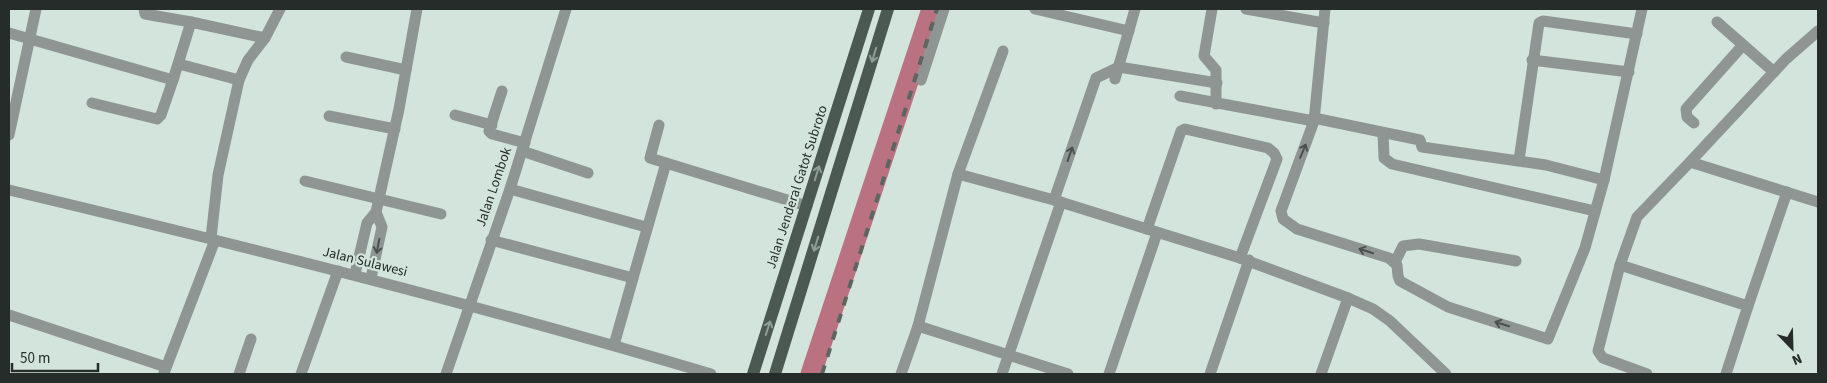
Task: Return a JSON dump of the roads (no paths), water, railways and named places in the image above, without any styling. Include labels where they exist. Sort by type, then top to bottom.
[{"type":"main road","name":"Jalan Jenderal Gatot Subroto","points":[[753,374],[868,9]]},
{"type":"main road","points":[[775,374],[888,9]]},
{"type":"street","points":[[9,135],[36,9]]},
{"type":"street","points":[[144,9],[145,14],[150,16],[168,17],[265,38]]},
{"type":"street","points":[[9,315],[165,371],[204,272],[213,239],[218,175],[239,80],[248,60],[265,38],[280,9]]},
{"type":"street","points":[[355,274],[367,223],[376,212],[395,129],[417,9]]},
{"type":"street","name":"Jalan Lombok","points":[[446,374],[510,188],[566,9]]},
{"type":"street","points":[[921,80],[944,9]]},
{"type":"street","points":[[1035,9],[1129,31]]},
{"type":"street","points":[[1115,79],[1135,9]]},
{"type":"street","points":[[1212,9],[1204,56],[1216,70],[1216,104]]},
{"type":"street","points":[[1246,9],[1324,23]]},
{"type":"street","points":[[1325,9],[1314,120],[1281,211],[1283,219],[1297,228],[1389,258],[1395,262]]},
{"type":"street","points":[[1516,261],[1419,244],[1403,246],[1395,262],[1400,281],[1448,307],[1548,339],[1585,248],[1596,211],[1642,9]]},
{"type":"street","points":[[1519,160],[1537,26],[1541,21],[1637,34]]},
{"type":"street","points":[[92,103],[158,119],[179,64],[191,22]]},
{"type":"street","points":[[1717,22],[1774,72]]},
{"type":"street","points":[[1647,374],[1631,371],[1603,358],[1598,351],[1620,265],[1632,227],[1637,217],[1774,72],[1818,30]]},
{"type":"street","points":[[9,33],[173,80]]},
{"type":"street","points":[[1694,123],[1687,117],[1686,109],[1743,45]]},
{"type":"street","points":[[902,374],[918,326],[958,174],[1002,51]]},
{"type":"street","points":[[346,58],[406,70]]},
{"type":"street","points":[[1532,60],[1629,72]]},
{"type":"street","points":[[179,64],[239,80]]},
{"type":"street","points":[[1002,374],[1096,78],[1119,67],[1217,83]]},
{"type":"street","points":[[502,91],[490,131],[492,134],[588,173]]},
{"type":"street","points":[[1180,96],[1420,140],[1422,146],[1519,160],[1604,180]]},
{"type":"street","points":[[455,115],[492,125]]},
{"type":"street","points":[[329,116],[395,129]]},
{"type":"street","points":[[659,125],[650,158],[807,206]]},
{"type":"street","points":[[1109,374],[1181,131],[1184,129],[1268,148],[1277,159],[1244,259],[1210,374]]},
{"type":"street","points":[[1383,133],[1384,158],[1392,164],[1596,211]]},
{"type":"street","points":[[1690,162],[1818,202]]},
{"type":"street","points":[[614,345],[646,227],[666,163]]},
{"type":"street","points":[[958,174],[1057,201],[1244,259],[1348,298],[1373,309],[1390,321],[1446,374]]},
{"type":"street","points":[[305,181],[441,214]]},
{"type":"street","points":[[510,188],[646,227]]},
{"type":"street","name":"Jalan Sulawesi","points":[[9,190],[371,278],[614,345],[711,374]]},
{"type":"street","points":[[1726,374],[1787,192]]},
{"type":"street","points":[[371,278],[382,227],[376,212]]},
{"type":"street","points":[[491,240],[633,278]]},
{"type":"street","points":[[1620,265],[1748,306]]},
{"type":"street","points":[[302,374],[338,271]]},
{"type":"street","points":[[1321,374],[1348,298]]},
{"type":"street","points":[[918,326],[1068,374]]},
{"type":"street","points":[[239,374],[251,339]]},
{"type":"waterway","points":[[811,374],[932,9]]},
{"type":"railway","points":[[822,374],[937,9]]}]
